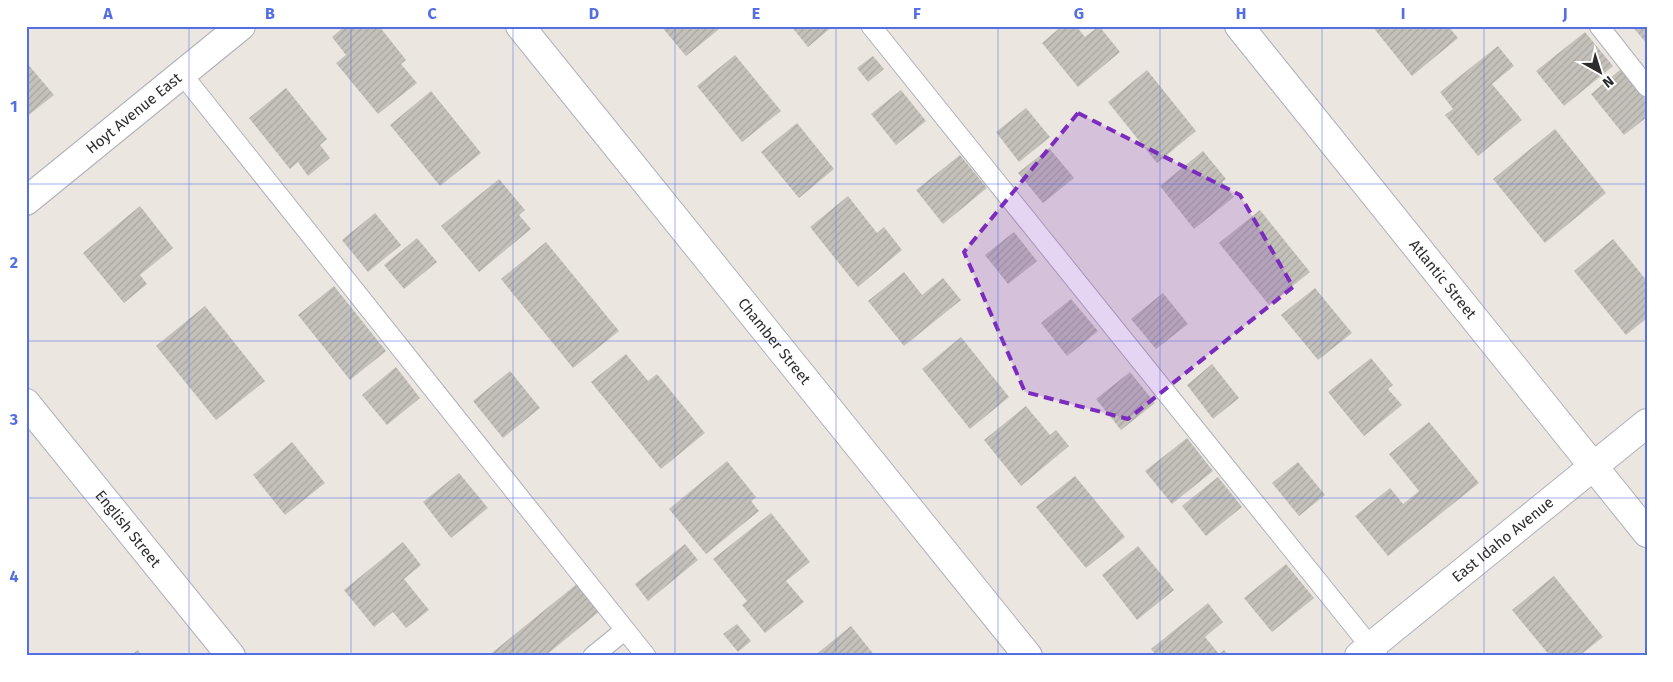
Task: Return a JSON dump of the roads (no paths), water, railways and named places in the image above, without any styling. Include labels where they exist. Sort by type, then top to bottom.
[{"type":"street","name":"Hoyt Avenue East","points":[[26,201],[241,26]]},
{"type":"street","name":"Chamber Street","points":[[520,26],[1028,656]]},
{"type":"street","name":"Atlantic Street","points":[[1239,26],[1647,533]]},
{"type":"street","name":"English Street","points":[[26,403],[231,656]]},
{"type":"street","name":"East Idaho Avenue","points":[[1369,653],[1647,423]]},
{"type":"lane","points":[[871,26],[1369,653]]},
{"type":"lane","points":[[1599,26],[1647,87]]},
{"type":"lane","points":[[182,74],[646,656]]},
{"type":"lane","points":[[593,656],[625,630]]}]
